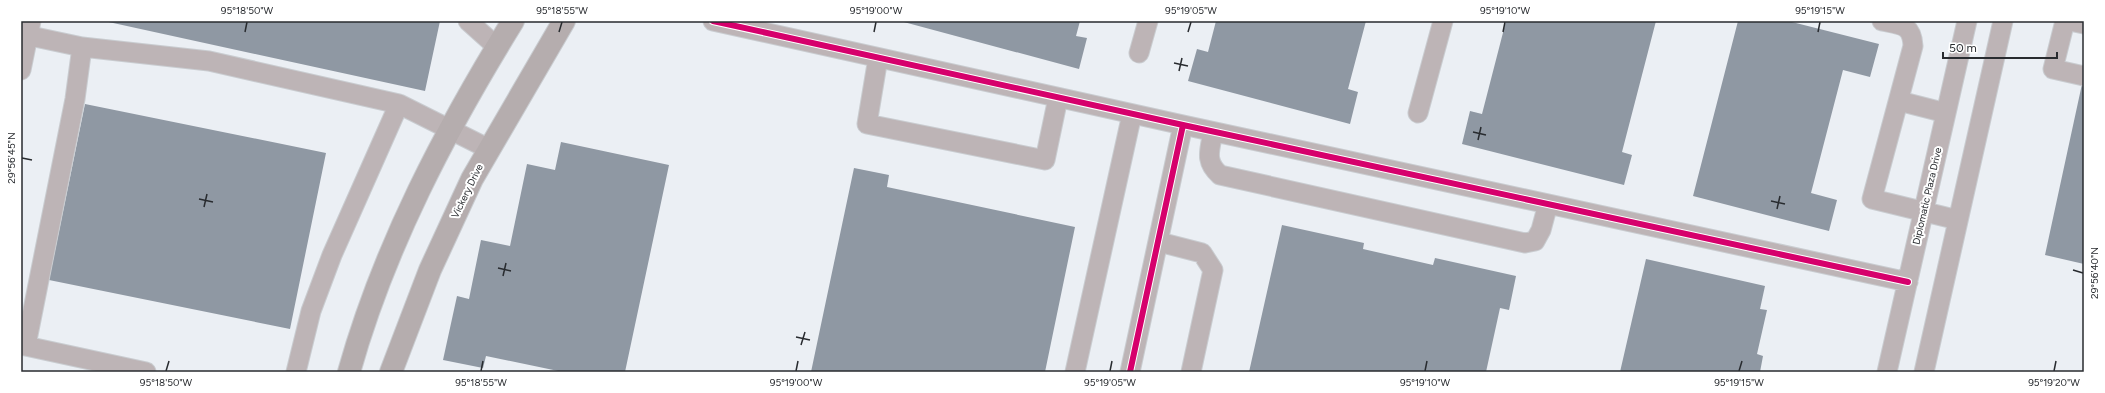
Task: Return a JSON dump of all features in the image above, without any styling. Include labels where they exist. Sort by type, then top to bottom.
[{"type":"main road","points":[[349,372],[376,287],[424,178],[472,87],[513,21]]},
{"type":"main road","name":"Vickery Drive","points":[[391,372],[430,270],[472,179],[564,21]]},
{"type":"street","points":[[468,21],[497,47]]},
{"type":"street","points":[[713,21],[1183,126],[1908,282]]},
{"type":"street","points":[[1139,53],[1148,21]]},
{"type":"street","points":[[1418,113],[1443,21]]},
{"type":"street","points":[[1882,21],[1905,27],[1912,34],[1914,46],[1872,199],[1958,220]]},
{"type":"street","name":"Diplomatic Plaza Drive","points":[[1887,372],[1967,21]]},
{"type":"street","points":[[1924,372],[2003,21]]},
{"type":"street","points":[[2065,21],[2053,69],[2084,76]]},
{"type":"street","points":[[2070,21],[2084,24]]},
{"type":"street","points":[[21,70],[27,30],[82,47],[209,60],[399,104],[489,149]]},
{"type":"street","points":[[82,47],[74,99],[24,345],[146,372]]},
{"type":"street","points":[[878,58],[867,124],[1045,160],[1058,98]]},
{"type":"street","points":[[1899,101],[1946,113]]},
{"type":"street","points":[[296,372],[311,311],[332,255],[399,104]]},
{"type":"street","points":[[1075,372],[1132,114]]},
{"type":"street","points":[[1130,372],[1183,126]]},
{"type":"street","points":[[1213,132],[1209,157],[1212,167],[1220,175],[1525,243],[1535,241],[1541,230],[1548,204]]},
{"type":"street","points":[[1159,242],[1202,253],[1213,270],[1191,372]]},
{"type":"building","points":[[104,21],[440,21],[425,91]]},
{"type":"building","points":[[900,21],[1080,21],[1076,36],[1087,38],[1079,69]]},
{"type":"building","points":[[1216,21],[1366,21],[1348,89],[1358,92],[1350,124],[1188,81],[1197,49],[1208,52]]},
{"type":"building","points":[[1506,21],[1656,21],[1622,152],[1632,155],[1624,185],[1462,144],[1470,111],[1482,114]]},
{"type":"building","points":[[1738,21],[1788,21],[1879,44],[1870,77],[1843,70],[1811,193],[1837,200],[1829,231],[1693,196]]},
{"type":"building","points":[[2082,84],[2084,85],[2084,264],[2045,255]]},
{"type":"building","points":[[85,104],[326,153],[290,329],[49,280]]},
{"type":"building","points":[[561,142],[669,165],[625,372],[563,372],[486,356],[483,368],[443,360],[457,296],[469,299],[481,240],[510,246],[527,164],[555,170]]},
{"type":"building","points":[[854,168],[889,175],[887,187],[1075,227],[1045,372],[811,372]]},
{"type":"building","points":[[1282,225],[1364,243],[1363,249],[1433,265],[1435,258],[1516,276],[1509,310],[1500,308],[1486,372],[1249,372]]},
{"type":"building","points":[[1646,259],[1765,286],[1760,309],[1767,310],[1757,354],[1763,356],[1760,372],[1620,372]]},
{"type":"cycle path","points":[[713,21],[1183,125],[1908,282]]},
{"type":"cycle path","points":[[1130,372],[1183,125]]}]
